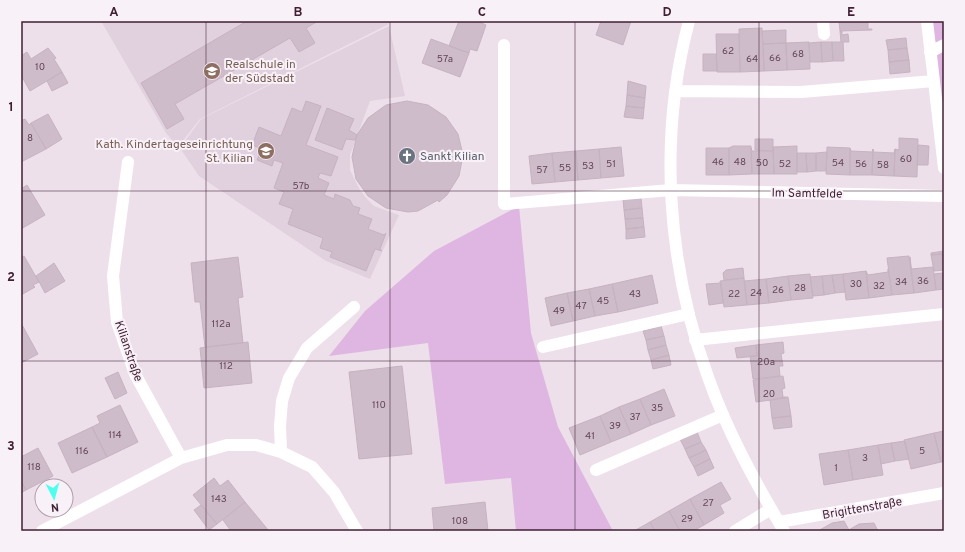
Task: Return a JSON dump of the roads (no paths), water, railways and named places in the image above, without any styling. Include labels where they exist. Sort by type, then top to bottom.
[{"type":"street","points":[[689,21],[682,47],[670,138],[671,190],[675,244],[695,340],[708,378],[723,415],[756,482],[782,527]]},
{"type":"street","points":[[823,21],[824,34]]},
{"type":"street","points":[[927,21],[944,168]]},
{"type":"street","name":"Im Samtfelde","points":[[504,45],[504,204],[671,190],[944,196]]},
{"type":"street","points":[[930,52],[944,45]]},
{"type":"street","points":[[676,91],[801,92],[934,81]]},
{"type":"street","name":"Kilianstraße","points":[[128,162],[113,276],[118,322],[135,374],[181,458]]},
{"type":"street","points":[[281,452],[280,426],[282,401],[289,378],[307,348],[354,306]]},
{"type":"street","points":[[543,347],[689,314]]},
{"type":"street","points":[[695,340],[944,314]]},
{"type":"street","points":[[596,470],[723,415]]},
{"type":"street","points":[[42,531],[181,458],[227,445],[256,445],[281,452],[312,467],[334,492],[356,531]]},
{"type":"street","name":"Brigittenstraße","points":[[782,527],[944,493]]},
{"type":"street","points":[[735,531],[771,510]]},
{"type":"place","name":"Realschule in der Südstadt","points":[[212,71]]},
{"type":"place","name":"Kath. Kindertageseinrichtung St. Kilian","points":[[266,151]]},
{"type":"place","name":"Sankt Kilian","points":[[407,156]]}]
